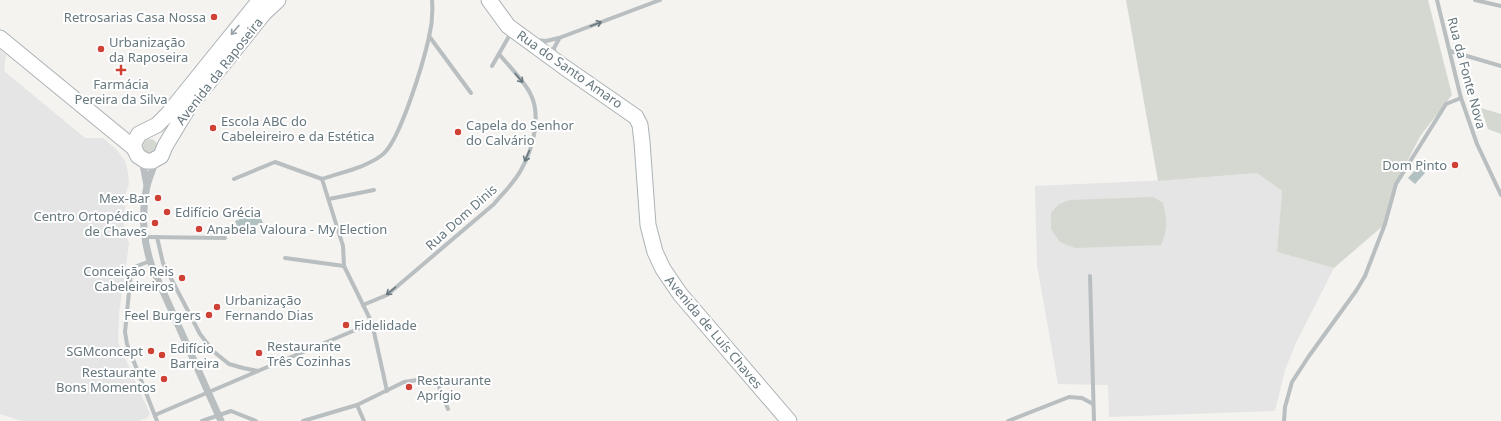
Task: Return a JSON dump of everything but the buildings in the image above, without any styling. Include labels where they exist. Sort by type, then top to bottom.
[{"type":"main road","name":"Avenida da Raposeira","points":[[260,0],[161,122],[136,138],[144,155],[164,152],[165,146],[192,103],[264,13],[278,0]]},
{"type":"main road","name":"Rua do Santo Amaro","points":[[489,0],[504,22],[564,67],[634,114],[640,125],[642,142]]},
{"type":"main road","points":[[0,38],[144,155]]},
{"type":"main road","points":[[106,125],[123,130],[158,133],[162,137],[165,146]]},
{"type":"main road","name":"Avenida de Luís Chaves","points":[[642,142],[648,225],[652,243],[659,262],[671,283],[789,421]]},
{"type":"street","points":[[234,178],[275,162],[322,178],[368,164],[384,155],[394,141],[420,69],[429,36],[432,16],[432,0]]},
{"type":"street","points":[[492,66],[499,54],[518,33],[542,41],[559,38],[660,0]]},
{"type":"street","name":"Rua da Fonte Nova","points":[[1437,0],[1461,98],[1477,144],[1501,194]]},
{"type":"street","points":[[1475,0],[1501,6]]},
{"type":"street","points":[[429,36],[471,93]]},
{"type":"street","points":[[559,38],[555,45],[554,51],[556,57],[564,67]]},
{"type":"street","points":[[1450,51],[1501,66]]},
{"type":"street","name":"Rua Dom Dinis","points":[[363,305],[387,295],[494,204],[521,170],[530,149],[536,124],[535,104],[530,92],[499,54]]},
{"type":"street","points":[[1284,421],[1285,408],[1292,382],[1365,276],[1385,224],[1396,184],[1446,104],[1461,98]]},
{"type":"street","name":"Avenida da Raposeira","points":[[144,155],[147,185],[144,214],[150,261],[221,421]]},
{"type":"street","name":"Avenida da Raposeira","points":[[144,155],[147,185]]},
{"type":"street","points":[[322,178],[343,246],[344,266],[372,323],[387,391]]},
{"type":"street","points":[[1496,185],[1501,186]]},
{"type":"street","points":[[328,198],[374,190]]},
{"type":"street","points":[[146,237],[226,238]]},
{"type":"street","points":[[157,237],[163,263],[200,334],[213,350],[229,364],[258,371]]},
{"type":"street","points":[[286,258],[344,266]]},
{"type":"street","points":[[150,261],[137,266],[131,272],[125,332],[127,344],[157,421]]},
{"type":"street","points":[[1090,276],[1094,421]]},
{"type":"street","points":[[155,415],[372,323]]},
{"type":"street","points":[[303,421],[357,406],[404,382],[417,380],[438,384],[448,409]]},
{"type":"street","points":[[1008,421],[1070,397],[1082,398],[1093,404]]},
{"type":"street","points":[[357,406],[364,421]]},
{"type":"street","points":[[202,421],[231,410],[256,421]]},
{"type":"shaded area","points":[[1126,0],[1428,0],[1452,95],[1421,135],[1414,148],[1396,184],[1385,224],[1334,268],[1277,252],[1282,191],[1257,173],[1158,181]]},
{"type":"shaded area","points":[[0,50],[6,55],[4,71],[85,138],[103,138],[117,150],[125,161],[129,184],[126,192],[124,225],[129,244],[119,313],[118,342],[150,414],[147,418],[139,421],[21,421],[0,414]]},
{"type":"shaded area","points":[[1481,108],[1501,114],[1501,134],[1488,129]]},
{"type":"shaded area","points":[[147,139],[153,139],[157,143],[157,149],[153,153],[147,153],[143,149],[143,143]]},
{"type":"shaded area","points":[[1418,167],[1425,173],[1415,184],[1408,178]]},
{"type":"shaded area","points":[[1257,173],[1282,191],[1277,252],[1334,268],[1295,345],[1285,370],[1275,411],[1109,417],[1108,385],[1058,384],[1037,265],[1035,186],[1170,180]]},
{"type":"shaded area","points":[[1153,197],[1163,203],[1165,215],[1166,229],[1161,245],[1075,248],[1060,242],[1051,229],[1051,213],[1059,204],[1070,200]]},
{"type":"shaded area","points":[[258,212],[263,223],[239,231],[235,221]]},
{"type":"place","name":"Retrosarias Casa Nossa","points":[[214,17]]},
{"type":"place","name":"Urbanização da Raposeira","points":[[101,49]]},
{"type":"place","name":"Farmácia Pereira da Silva","points":[[121,70]]},
{"type":"place","name":"Escola ABC do Cabeleireiro e da Estética","points":[[213,128]]},
{"type":"place","name":"Capela do Senhor do Calvário","points":[[458,132]]},
{"type":"place","name":"Dom Pinto","points":[[1455,165]]},
{"type":"place","name":"Mex-Bar","points":[[158,198]]},
{"type":"place","name":"Edifício Grécia","points":[[167,212]]},
{"type":"place","name":"Centro Ortopédico de Chaves","points":[[155,223]]},
{"type":"place","name":"Anabela Valoura - My Election","points":[[199,229]]},
{"type":"place","name":"Conceição Reis Cabeleireiros","points":[[182,278]]},
{"type":"place","name":"Urbanização Fernando Dias","points":[[217,307]]},
{"type":"place","name":"Feel Burgers","points":[[209,315]]},
{"type":"place","name":"Fidelidade","points":[[346,325]]},
{"type":"place","name":"SGMconcept","points":[[151,351]]},
{"type":"place","name":"Restaurante Três Cozinhas","points":[[259,353]]},
{"type":"place","name":"Edifício Barreira","points":[[162,355]]},
{"type":"place","name":"Restaurante Bons Momentos","points":[[164,379]]},
{"type":"place","name":"Restaurante Aprígio","points":[[409,387]]}]
